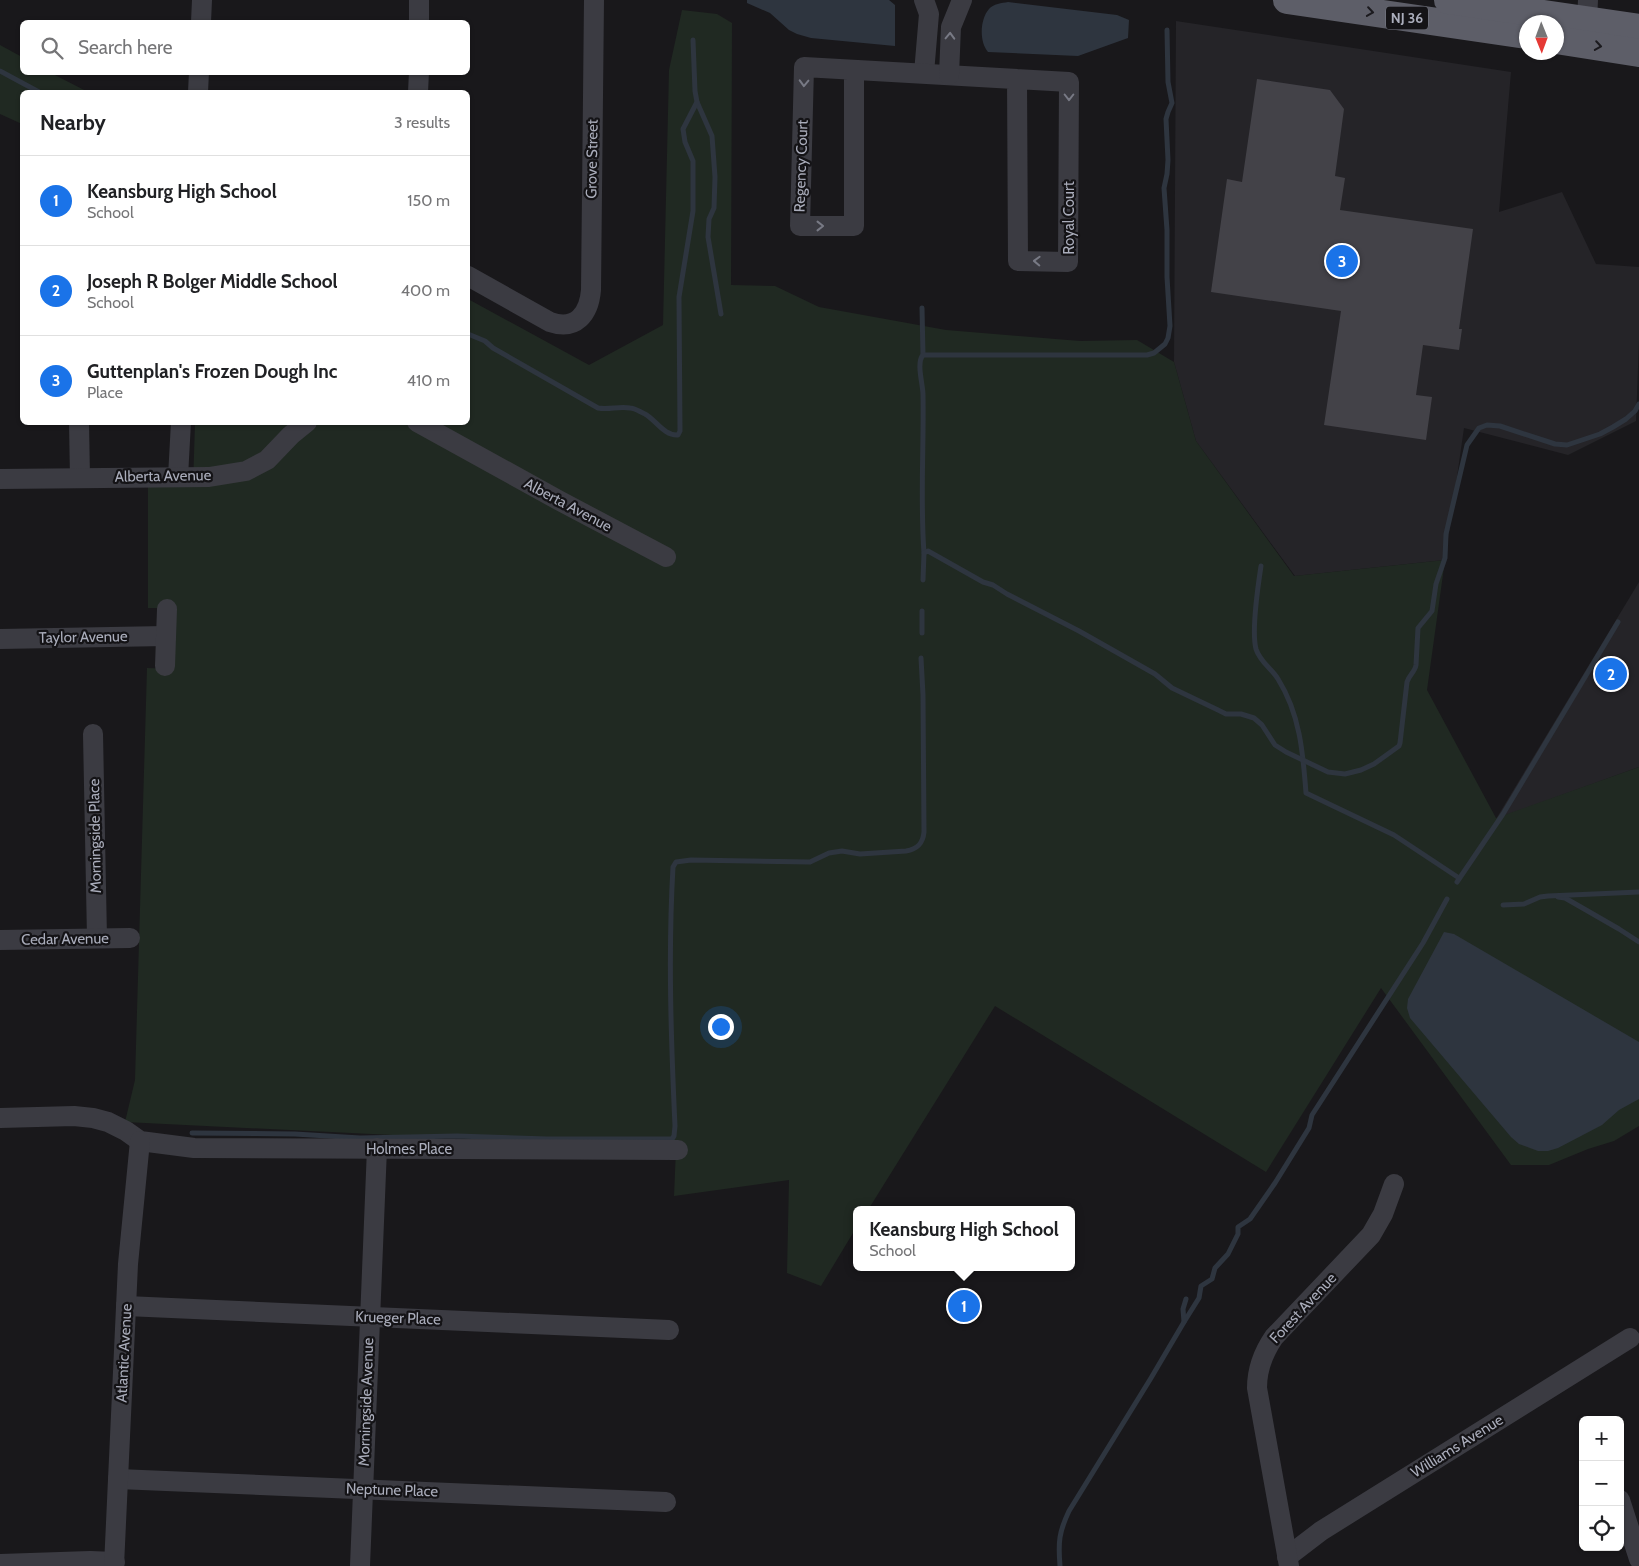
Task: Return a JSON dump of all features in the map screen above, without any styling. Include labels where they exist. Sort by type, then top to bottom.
[{"type":"highway","name":"NJ 36","points":[[1287,0],[1519,35]]},
{"type":"highway","name":"NJ 36","points":[[1448,0],[1587,10],[1639,28]]},
{"type":"highway","points":[[1564,41],[1639,53]]},
{"type":"street","points":[[200,20],[202,0]]},
{"type":"street","points":[[419,0],[419,20]]},
{"type":"street","name":"Grove Street","points":[[470,277],[560,326],[577,321],[587,308],[591,290],[594,0]]},
{"type":"street","points":[[924,0],[929,14],[924,73]]},
{"type":"street","points":[[949,75],[950,27],[962,0]]},
{"type":"street","name":"Regency Court","points":[[854,70],[854,226],[800,226],[804,67],[949,75]]},
{"type":"street","points":[[198,90],[199,75]]},
{"type":"street","points":[[418,90],[419,75]]},
{"type":"street","name":"Royal Court","points":[[949,75],[1069,82],[1068,262],[1018,261],[1017,79]]},
{"type":"street","points":[[79,425],[80,478]]},
{"type":"street","points":[[178,477],[181,425]]},
{"type":"street","name":"Alberta Avenue","points":[[0,479],[209,477],[246,471],[268,460],[291,435],[303,425]]},
{"type":"street","name":"Alberta Avenue","points":[[422,425],[666,557]]},
{"type":"street","points":[[165,666],[167,609]]},
{"type":"street","name":"Taylor Avenue","points":[[0,639],[166,636]]},
{"type":"street","name":"Morningside Place","points":[[93,734],[97,938]]},
{"type":"street","name":"Cedar Avenue","points":[[0,940],[130,938]]},
{"type":"street","points":[[0,1118],[74,1116],[93,1118],[108,1122],[140,1141]]},
{"type":"street","name":"Holmes Place","points":[[140,1141],[194,1148],[678,1150]]},
{"type":"street","name":"Atlantic Avenue","points":[[115,1564],[128,1264],[140,1141]]},
{"type":"street","name":"Morningside Avenue","points":[[360,1566],[377,1148]]},
{"type":"street","name":"Forest Avenue","points":[[1288,1561],[1257,1388],[1260,1363],[1274,1337],[1372,1235],[1383,1214],[1394,1184]]},
{"type":"street","name":"Krueger Place","points":[[126,1306],[669,1330]]},
{"type":"street","name":"Williams Avenue","points":[[1288,1561],[1321,1531],[1630,1338]]},
{"type":"street","name":"Neptune Place","points":[[118,1480],[666,1502]]},
{"type":"street","points":[[1622,1506],[1639,1559]]},
{"type":"street","points":[[0,1564],[90,1561],[115,1564]]},
{"type":"shaded area","points":[[747,0],[889,0],[895,5],[895,46],[811,38],[797,34],[789,30],[770,13],[747,3]]},
{"type":"shaded area","points":[[1008,2],[1117,15],[1129,20],[1128,38],[1078,56],[988,52],[982,37],[982,24],[986,13],[991,7]]},
{"type":"shaded area","points":[[682,10],[717,14],[732,23],[731,285],[775,286],[819,307],[946,330],[1080,341],[1137,340],[1174,362],[1196,441],[1294,576],[1445,560],[1427,690],[1496,818],[1639,767],[1639,1126],[1614,1141],[1588,1149],[1549,1165],[1511,1165],[1381,988],[1266,1172],[995,1006],[870,1206],[853,1206],[853,1233],[821,1286],[787,1273],[789,1180],[674,1196],[676,1149],[125,1122],[135,1080],[147,668],[172,669],[175,608],[148,608],[148,487],[193,486],[195,425],[470,425],[470,300],[589,365],[663,325],[669,70]]},
{"type":"shaded area","points":[[1176,21],[1511,72],[1499,212],[1562,192],[1596,264],[1639,267],[1636,421],[1568,455],[1464,428],[1445,560],[1295,576],[1196,441],[1174,362]]},
{"type":"shaded area","points":[[0,45],[20,56],[20,75],[55,75],[84,90],[20,90],[20,123],[0,114]]},
{"type":"shaded area","points":[[1639,582],[1639,767],[1496,819]]},
{"type":"shaded area","points":[[1444,932],[1454,934],[1639,1042],[1639,1099],[1619,1110],[1602,1125],[1558,1148],[1538,1151],[1519,1144],[1410,1018],[1407,1008],[1408,999]]},
{"type":"building","points":[[1257,79],[1330,90],[1344,109],[1335,176],[1345,178],[1340,210],[1473,229],[1459,329],[1462,329],[1459,350],[1423,345],[1416,395],[1432,397],[1426,440],[1324,425],[1341,311],[1211,292],[1227,179],[1242,182]]},
{"type":"waterway","points":[[924,553],[922,513],[923,395],[920,368],[923,355],[1147,355],[1154,353],[1165,344],[1168,338],[1170,326],[1164,188],[1168,160],[1166,119],[1172,103],[1168,82],[1167,30]]},
{"type":"waterway","points":[[470,335],[485,341],[493,348],[598,408],[634,409],[645,414],[668,433],[678,435],[680,431],[679,297],[693,211],[693,161],[685,142],[683,129],[697,102],[693,40]]},
{"type":"waterway","points":[[0,71],[35,90]]},
{"type":"waterway","points":[[697,102],[712,136],[715,177],[714,208],[709,219],[708,237],[721,314]]},
{"type":"waterway","points":[[922,308],[923,355]]},
{"type":"waterway","points":[[923,580],[924,553],[928,551],[983,582],[993,585],[1079,631],[1155,674],[1172,688],[1226,714],[1241,714],[1254,718],[1262,725],[1275,745],[1286,752],[1328,772],[1345,774],[1374,764],[1399,746],[1407,682],[1416,665],[1418,628],[1432,611],[1436,584],[1445,558],[1446,534],[1467,445],[1479,428],[1487,425],[1500,426],[1555,444],[1567,445],[1600,434],[1613,427],[1626,419],[1635,411],[1639,404]]},
{"type":"waterway","points":[[1261,566],[1254,631],[1256,649],[1260,658],[1278,679],[1296,720],[1302,749],[1306,793],[1394,835],[1459,878]]},
{"type":"waterway","points":[[922,611],[922,633]]},
{"type":"waterway","points":[[1457,882],[1503,814],[1618,622]]},
{"type":"waterway","points":[[192,1133],[295,1134],[360,1138],[457,1136],[547,1139],[672,1139],[675,1126],[671,996],[673,867],[676,862],[691,860],[810,862],[829,853],[842,851],[860,854],[906,851],[917,847],[921,842],[924,832],[921,658]]},
{"type":"waterway","points":[[1503,905],[1524,904],[1540,897],[1548,896],[1639,892]]},
{"type":"waterway","points":[[1558,897],[1565,898],[1639,942]]},
{"type":"waterway","points":[[1184,1322],[1199,1298],[1201,1286],[1212,1279],[1215,1268],[1228,1254],[1238,1234],[1238,1227],[1250,1219],[1275,1183],[1309,1128],[1312,1115],[1423,943],[1447,899]]},
{"type":"waterway","points":[[1060,1566],[1060,1537],[1069,1511],[1184,1322],[1183,1309],[1186,1299]]},
{"type":"place","name":"Guttenplan's Frozen Dough Inc","points":[[1342,261]]},
{"type":"place","name":"Joseph R Bolger Middle School","points":[[1611,674]]},
{"type":"place","name":"Keansburg High School","points":[[964,1306]]}]
